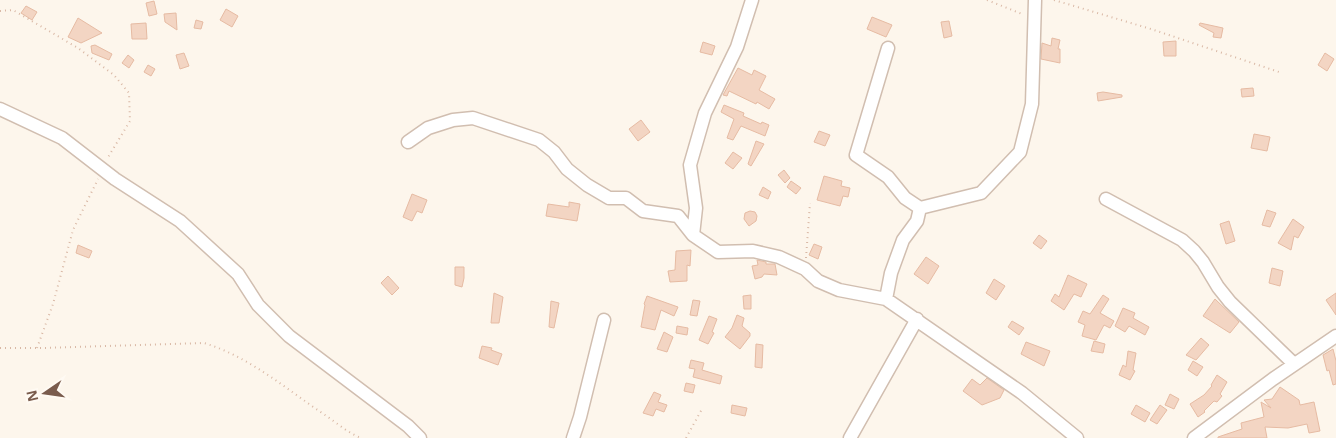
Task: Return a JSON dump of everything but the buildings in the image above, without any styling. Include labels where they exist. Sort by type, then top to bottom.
[{"type":"street","points":[[694,235],[696,208],[690,165],[705,112],[737,47],[752,0]]},
{"type":"street","points":[[888,48],[856,155],[888,177],[906,198],[920,208],[981,193],[1020,152],[1032,104],[1032,5]]},
{"type":"street","points":[[0,109],[62,138],[116,179],[180,221],[238,274],[258,305],[289,336],[408,426],[420,438]]},
{"type":"street","points":[[408,142],[428,128],[453,120],[473,118],[539,140],[554,152],[568,169],[587,185],[609,198],[626,198],[644,210],[678,216],[694,235],[718,252],[753,251],[779,257],[805,269],[818,281],[840,290],[886,299],[1022,393],[1077,438]]},
{"type":"street","points":[[1106,199],[1182,240],[1203,262],[1218,287],[1230,302],[1294,364]]},
{"type":"street","points":[[886,299],[891,273],[903,240],[917,221],[920,208]]},
{"type":"street","points":[[850,438],[916,319]]},
{"type":"street","points":[[573,438],[604,320]]},
{"type":"street","points":[[1194,438],[1294,364],[1336,336]]},
{"type":"path","points":[[987,0],[1022,14],[1032,5]]},
{"type":"path","points":[[1054,0],[1152,29],[1279,72]]},
{"type":"path","points":[[805,269],[810,203]]},
{"type":"path","points":[[0,348],[204,343],[218,347],[260,369],[304,401],[361,438]]},
{"type":"path","points":[[686,438],[702,409]]}]
